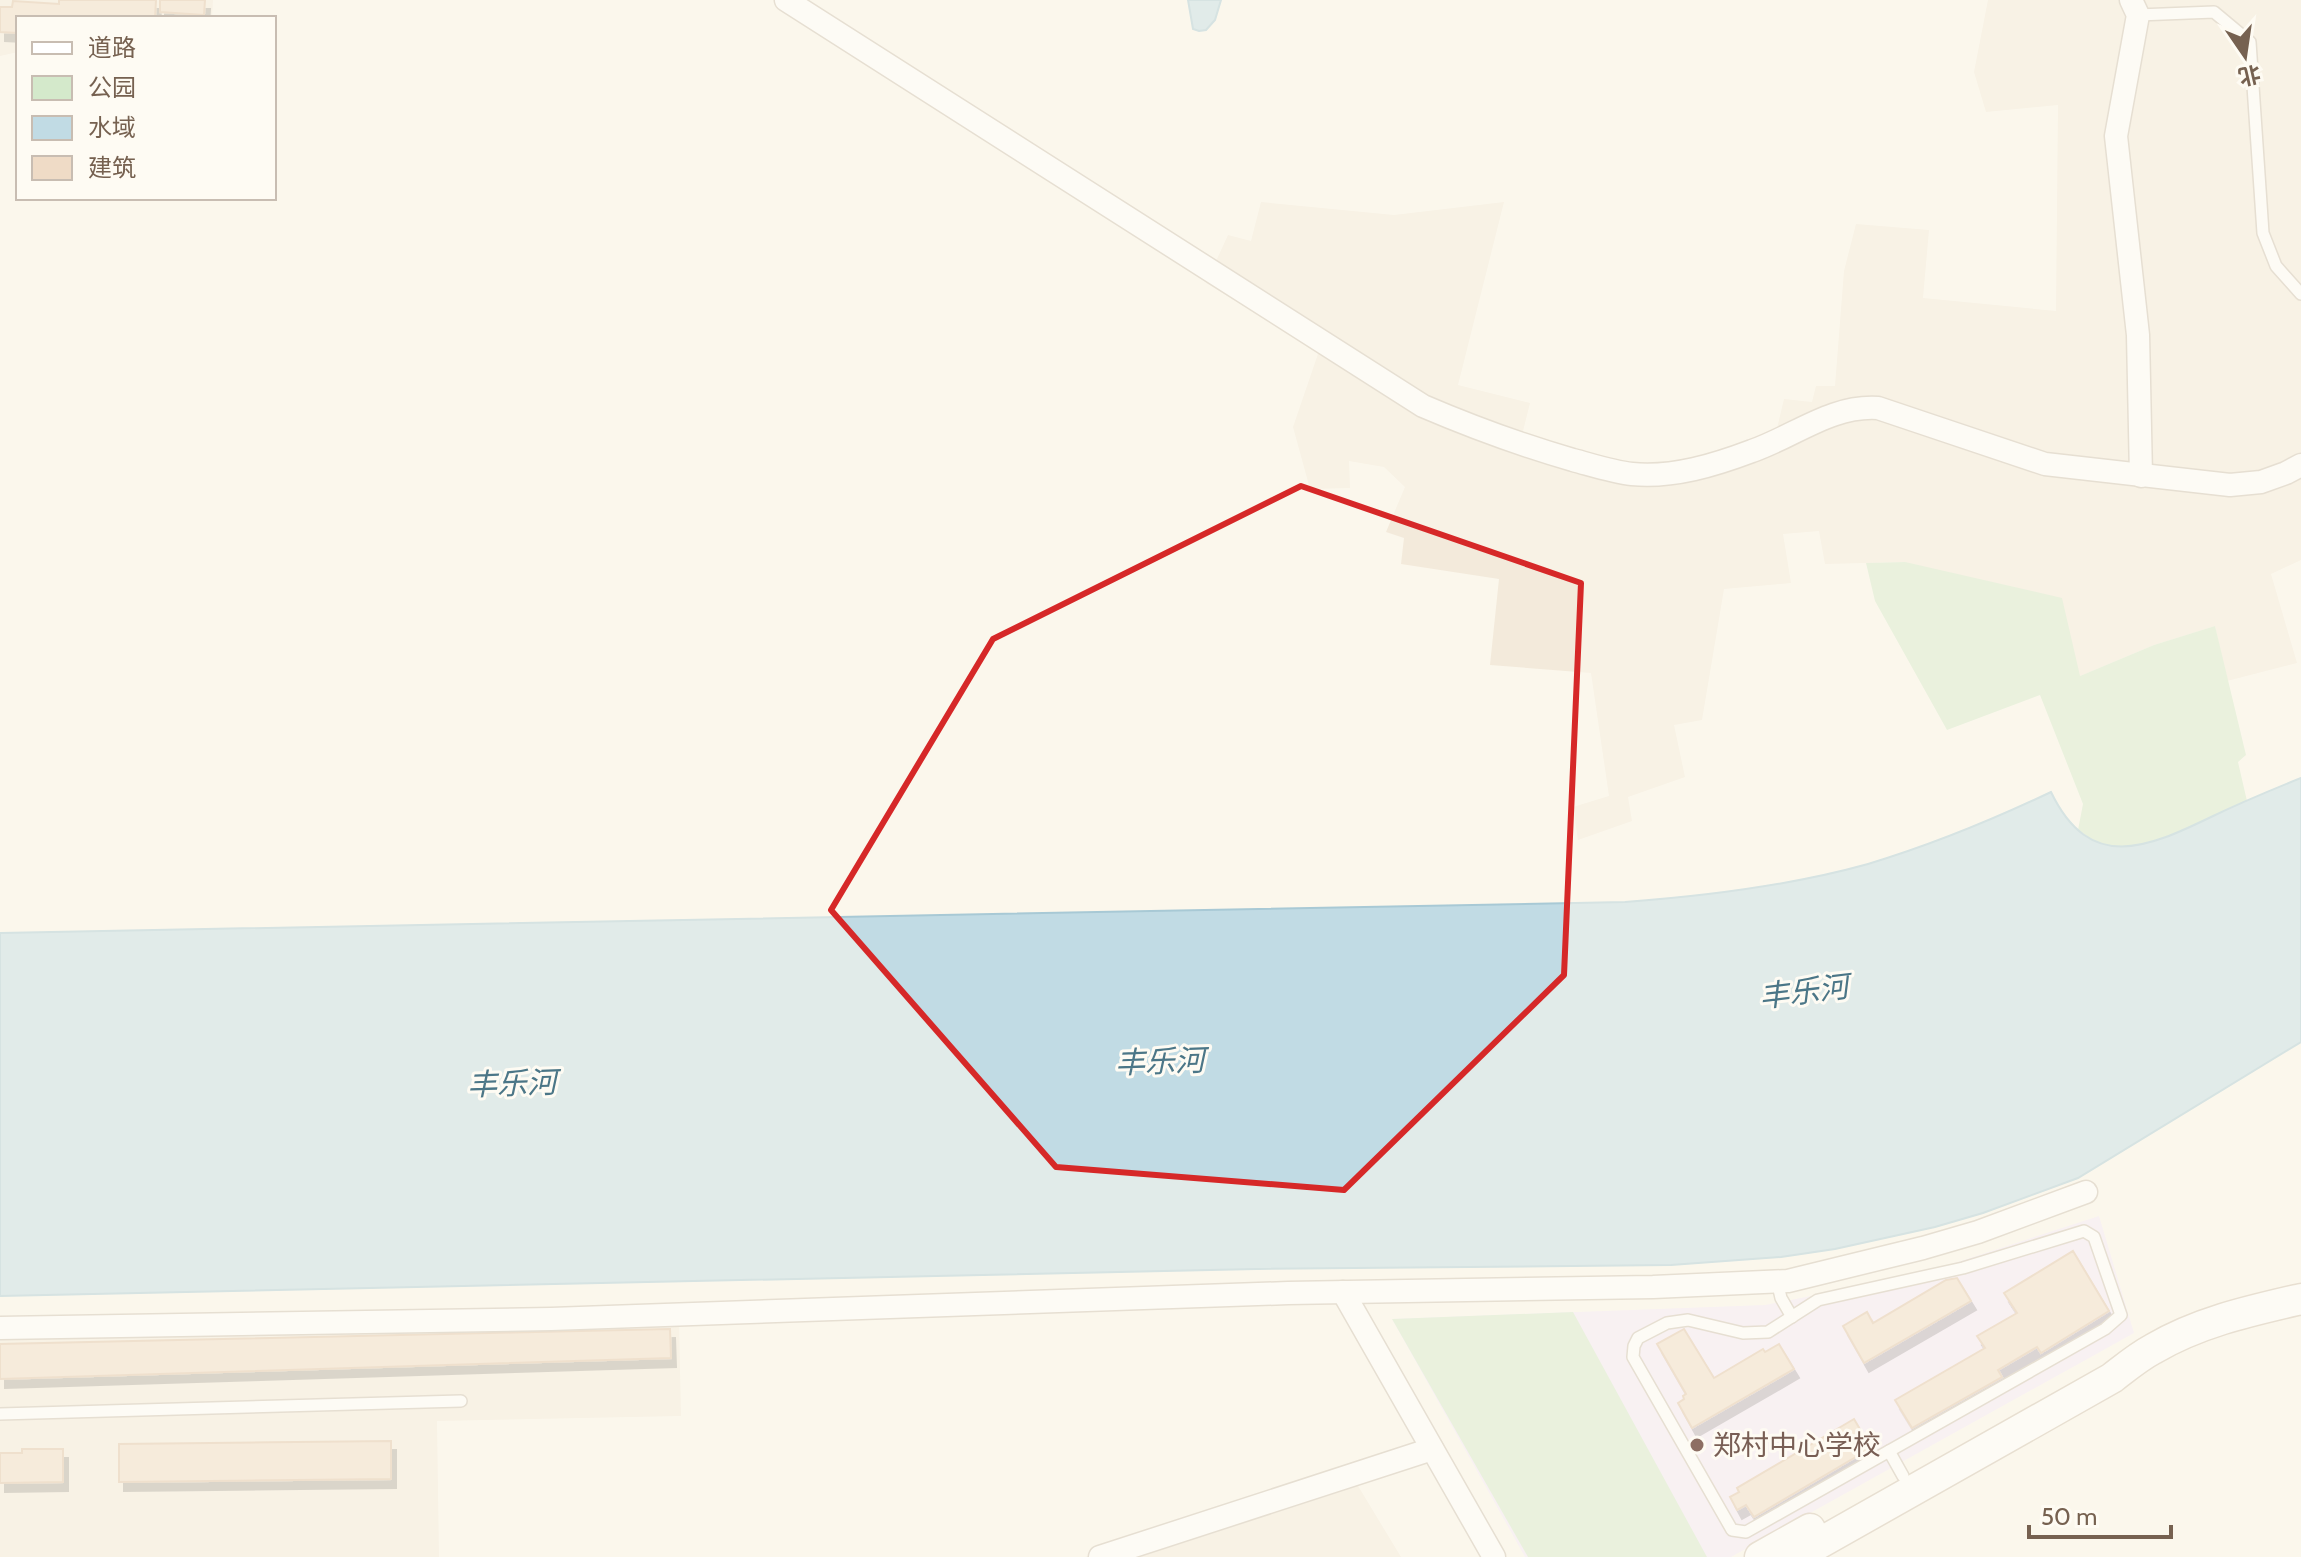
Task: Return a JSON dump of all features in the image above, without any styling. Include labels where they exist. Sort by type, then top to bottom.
[{"type":"street","points":[[786,0],[1423,406],[1544,452],[1631,474],[1672,472],[1722,463],[1770,445],[1838,411],[1878,408],[2045,464],[2230,485],[2274,478],[2301,465]]},
{"type":"street","points":[[2135,8],[2116,136],[2138,335],[2141,476]]},
{"type":"street","points":[[0,1328],[551,1319],[1343,1292],[1653,1287],[1788,1281],[1923,1248],[1992,1227],[2086,1192]]},
{"type":"street","points":[[1343,1292],[1494,1557]]},
{"type":"street","points":[[1795,1557],[2112,1378],[2150,1350],[2223,1317],[2301,1299]]},
{"type":"street","points":[[1760,1557],[1896,1464],[2103,1363],[2150,1350]]},
{"type":"street","points":[[1100,1557],[1137,1552],[1432,1449]]},
{"type":"lane","points":[[2135,8],[2214,12],[2250,42],[2263,233],[2276,266],[2301,294]]},
{"type":"lane","points":[[2084,1231],[2094,1237],[2121,1315],[2105,1329],[1896,1464],[1746,1532],[1732,1530],[1633,1357],[1634,1346],[1638,1338],[1676,1321],[1688,1320],[1743,1333],[1768,1332],[1818,1300],[1963,1268],[2084,1231]]},
{"type":"lane","points":[[1777,1281],[1781,1298],[1792,1317]]},
{"type":"lane","points":[[0,1414],[461,1401]]},
{"type":"highlighted area","points":[[1301,486],[1581,583],[1564,975],[1344,1190],[1056,1167],[831,910],[993,639]]},
{"type":"shaded area","points":[[0,0],[213,0],[212,16],[16,16],[16,52],[0,56]]},
{"type":"shaded area","points":[[1988,0],[2301,0],[2301,560],[2271,574],[2297,663],[2227,681],[2215,626],[2154,645],[2080,676],[1905,562],[1825,564],[1819,531],[1783,534],[1791,583],[1724,589],[1702,720],[1674,725],[1685,777],[1628,797],[1632,821],[1578,840],[1573,807],[1609,796],[1591,673],[1490,665],[1499,579],[1401,564],[1404,538],[1386,532],[1405,487],[1384,467],[1349,461],[1350,488],[1310,489],[1293,427],[1319,351],[1206,283],[1228,235],[1251,241],[1261,202],[1394,215],[1504,202],[1458,385],[1530,403],[1522,435],[1634,468],[1723,455],[1775,437],[1784,399],[1812,402],[1816,386],[1835,386],[1844,271],[1856,224],[1929,230],[1923,298],[2056,311],[2058,105],[1986,112],[1974,72]]},
{"type":"shaded area","name":"郑村中心学校","points":[[2099,1216],[2134,1333],[1731,1557],[1525,1557],[1392,1319],[1765,1305],[1918,1275]]},
{"type":"shaded area","points":[[679,1319],[681,1416],[437,1421],[439,1557],[0,1557],[0,1332]]},
{"type":"shaded area","points":[[1349,1471],[1401,1557],[1085,1557]]},
{"type":"green space","points":[[1905,562],[2062,598],[2080,676],[2154,645],[2215,626],[2246,755],[2238,762],[2247,801],[2175,835],[2136,846],[2117,847],[2099,843],[2078,830],[2083,804],[2040,695],[1947,730],[1875,601],[1866,563]]},
{"type":"green space","points":[[1573,1312],[1707,1557],[1528,1557],[1392,1319]]},
{"type":"water","points":[[1188,0],[1221,0],[1215,20],[1206,30],[1193,29]]},
{"type":"water","name":"丰乐河","points":[[2301,778],[2301,1042],[2078,1178],[1935,1227],[1835,1249],[1781,1257],[1671,1265],[1257,1269],[0,1296],[0,933],[1625,902],[1748,889],[1838,872],[1938,840],[2051,792],[2066,818],[2083,834],[2102,844],[2143,844],[2164,838]]},
{"type":"building","points":[[59,0],[156,0],[155,16],[16,16],[16,33],[0,32],[0,7],[12,7],[13,1],[59,4]]},
{"type":"building","points":[[160,0],[205,0],[204,15],[160,12]]},
{"type":"building","points":[[2073,1251],[2109,1311],[2041,1353],[2037,1347],[1998,1370],[2002,1377],[1912,1428],[1895,1400],[1985,1348],[1977,1336],[2017,1313],[2004,1293]]},
{"type":"building","points":[[1957,1278],[1971,1301],[1864,1363],[1843,1326],[1867,1312],[1873,1323],[1946,1280]]},
{"type":"building","points":[[670,1329],[671,1358],[0,1379],[0,1344]]},
{"type":"building","points":[[1684,1329],[1714,1378],[1763,1349],[1765,1352],[1779,1344],[1794,1369],[1692,1428],[1678,1403],[1686,1394],[1657,1344]]},
{"type":"building","points":[[1854,1419],[1871,1448],[1754,1517],[1746,1505],[1737,1510],[1730,1497],[1739,1492],[1737,1488]]},
{"type":"building","points":[[391,1441],[391,1479],[119,1482],[119,1444]]},
{"type":"building","points":[[22,1449],[63,1449],[63,1482],[0,1483],[0,1453],[22,1453]]},
{"type":"place","name":"郑村中心学校","points":[[1697,1445]]}]
